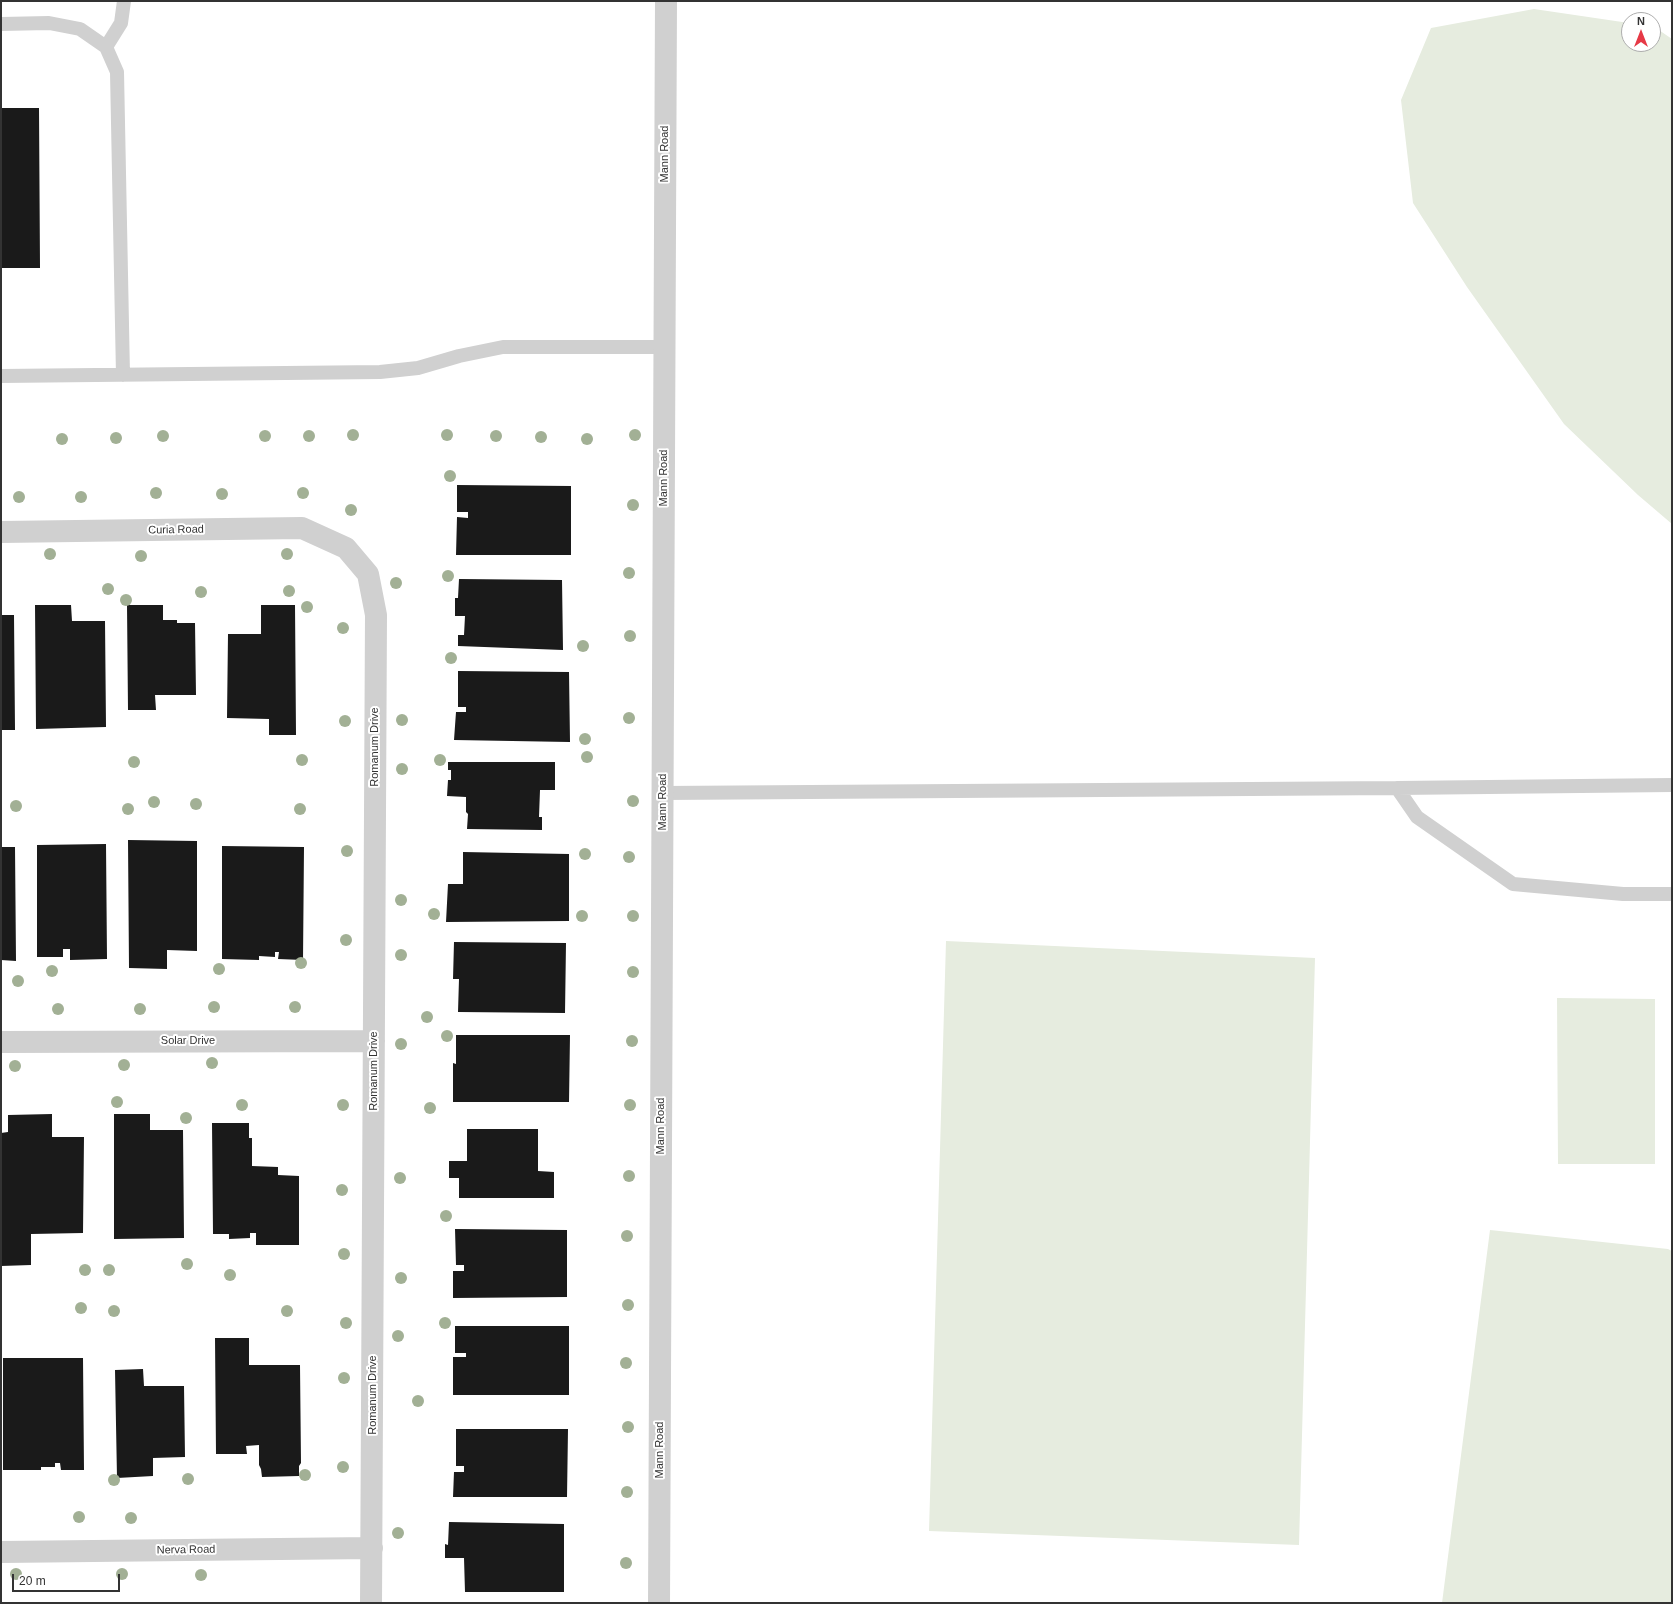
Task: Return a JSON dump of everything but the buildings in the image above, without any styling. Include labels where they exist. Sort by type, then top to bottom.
[{"type":"street","name":"Mann Road","points":[[659,1603],[666,1]]},
{"type":"street","name":"Curia Road","points":[[1,532],[302,528],[346,548]]},
{"type":"street","name":"Romanum Drive","points":[[346,548],[368,574],[376,615],[372,1603]]},
{"type":"street","name":"Solar Drive","points":[[1,1042],[374,1041]]},
{"type":"street","name":"Nerva Road","points":[[1,1552],[372,1548]]},
{"type":"lane","points":[[106,47],[121,23],[124,1]]},
{"type":"lane","points":[[1,24],[49,23],[80,29],[106,47],[117,72],[123,375]]},
{"type":"lane","points":[[1,376],[380,372],[418,368],[459,356],[503,347],[664,347]]},
{"type":"lane","points":[[663,793],[1672,785]]},
{"type":"lane","points":[[1397,788],[1417,817],[1513,884],[1623,894],[1672,894]]},
{"type":"shaded area","points":[[1534,9],[1621,22],[1621,52],[1661,52],[1661,31],[1672,39],[1672,524],[1638,495],[1564,424],[1467,287],[1413,203],[1401,100],[1431,28]]},
{"type":"shaded area","points":[[946,941],[1315,958],[1299,1545],[929,1531]]},
{"type":"shaded area","points":[[1557,998],[1655,999],[1655,1164],[1558,1164]]},
{"type":"shaded area","points":[[1490,1230],[1668,1249],[1672,1251],[1672,1603],[1442,1603]]}]
